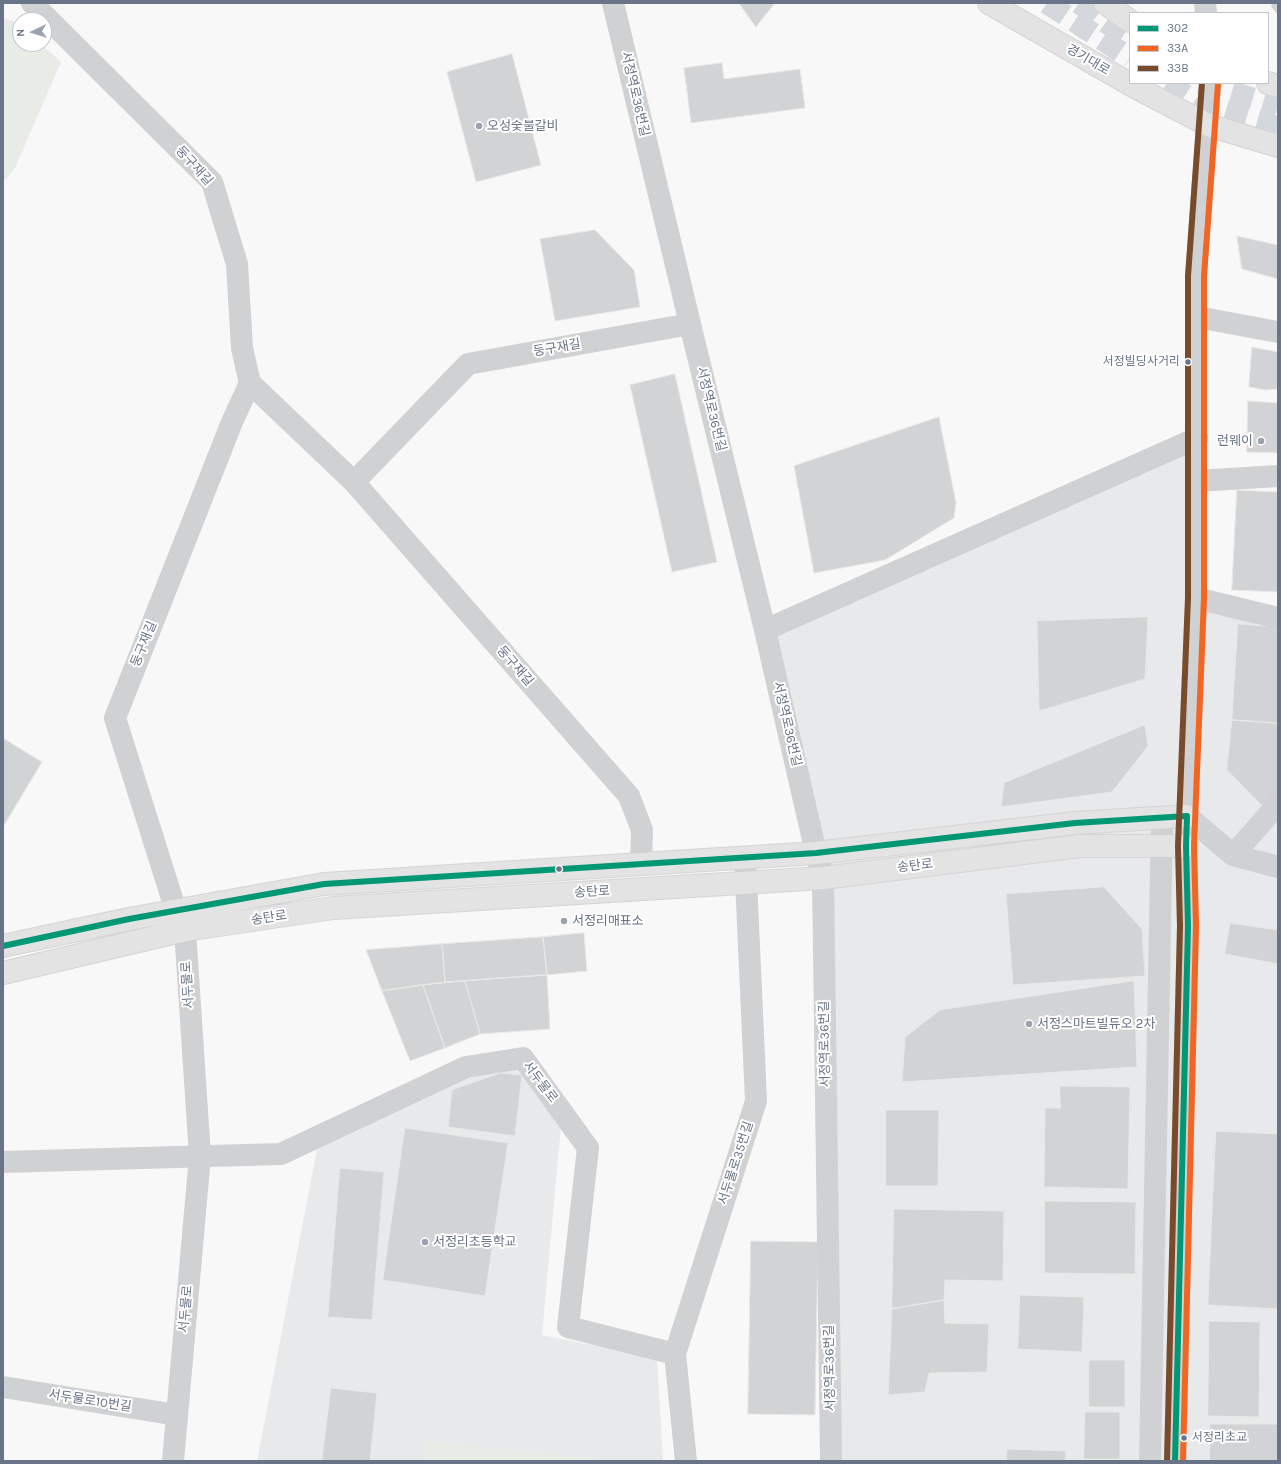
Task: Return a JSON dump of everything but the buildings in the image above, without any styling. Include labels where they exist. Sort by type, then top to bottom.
[{"type":"main road","name":"경기대로","points":[[989,3],[1129,84]]},
{"type":"main road","points":[[1105,3],[1129,20]]},
{"type":"main road","name":"경기대로","points":[[1130,84],[1208,125],[1278,146]]},
{"type":"main road","name":"송탄로","points":[[3,946],[129,919],[324,884],[816,853],[1075,823],[1187,816]]},
{"type":"main road","name":"송탄로","points":[[3,973],[185,930],[333,908],[823,878],[1080,846],[1186,846]]},
{"type":"street","name":"둥구재길","points":[[32,3],[212,182],[236,264],[242,348],[250,383],[354,482],[629,796],[642,830],[641,864]]},
{"type":"street","name":"서정역로36번길","points":[[613,3],[690,324],[766,630],[816,853],[823,878],[831,1461]]},
{"type":"street","points":[[1175,1461],[1188,926],[1186,846],[1196,598],[1196,276],[1210,84]]},
{"type":"street","points":[[1197,317],[1278,332]]},
{"type":"street","name":"둥구재길","points":[[354,482],[468,364],[690,324]]},
{"type":"street","name":"둥구재길","points":[[176,911],[115,718],[232,422],[250,383]]},
{"type":"street","points":[[766,630],[1197,438]]},
{"type":"street","points":[[1196,481],[1278,476]]},
{"type":"street","points":[[1196,598],[1278,618]]},
{"type":"street","points":[[1233,855],[1278,804]]},
{"type":"street","points":[[1187,816],[1233,855],[1278,867]]},
{"type":"street","points":[[1150,1461],[1155,1266],[1162,818]]},
{"type":"street","name":"서두물로35번길","points":[[686,1461],[676,1354],[756,1101],[745,858]]},
{"type":"street","name":"서두물로","points":[[173,1461],[200,1156],[185,930],[176,911]]},
{"type":"street","name":"서두물로","points":[[3,1162],[281,1154],[466,1067],[522,1058],[588,1148],[568,1327],[676,1354]]},
{"type":"street","name":"서두물로10번길","points":[[3,1387],[177,1415]]},
{"type":"shaded area","points":[[3,18],[12,21],[12,52],[50,52],[61,62],[15,168],[3,182]]},
{"type":"shaded area","points":[[1197,438],[1196,598],[1278,634],[1278,1461],[831,1461],[823,878],[765,630]]},
{"type":"shaded area","name":"서정리초등학교","points":[[480,1066],[519,1069],[561,1126],[542,1335],[657,1358],[663,1461],[257,1461],[317,1149]]},
{"type":"shaded area","points":[[425,1441],[615,1461],[423,1461]]},
{"type":"tunnel","points":[[1047,3],[1129,57]]},
{"type":"tunnel","points":[[1079,3],[1129,38]]},
{"type":"tunnel","points":[[1168,84],[1200,105],[1278,127]]},
{"type":"tunnel","points":[[1203,84],[1278,106]]},
{"type":"transit line","name":"33B","points":[[1167,1461],[1180,926],[1178,846],[1188,598],[1188,276],[1202,84]]},
{"type":"transit line","name":"33A","points":[[1183,1461],[1196,926],[1194,846],[1204,598],[1204,276],[1218,84]]},
{"type":"transit line","name":"302","points":[[3,946],[129,919],[324,884],[816,853],[1075,823],[1187,816],[1186,846],[1188,926],[1175,1461]]},
{"type":"place","name":"오성숯불갈비","points":[[479,126]]},
{"type":"place","name":"서정빌딩사거리","points":[[1188,362]]},
{"type":"place","name":"런웨이","points":[[1261,441]]},
{"type":"place","name":"서정리매표소","points":[[564,921]]},
{"type":"place","name":"서정스마트빌듀오 2차","points":[[1029,1024]]},
{"type":"place","name":"서정리초등학교","points":[[425,1242]]},
{"type":"place","name":"서정리초교","points":[[1184,1438]]}]
